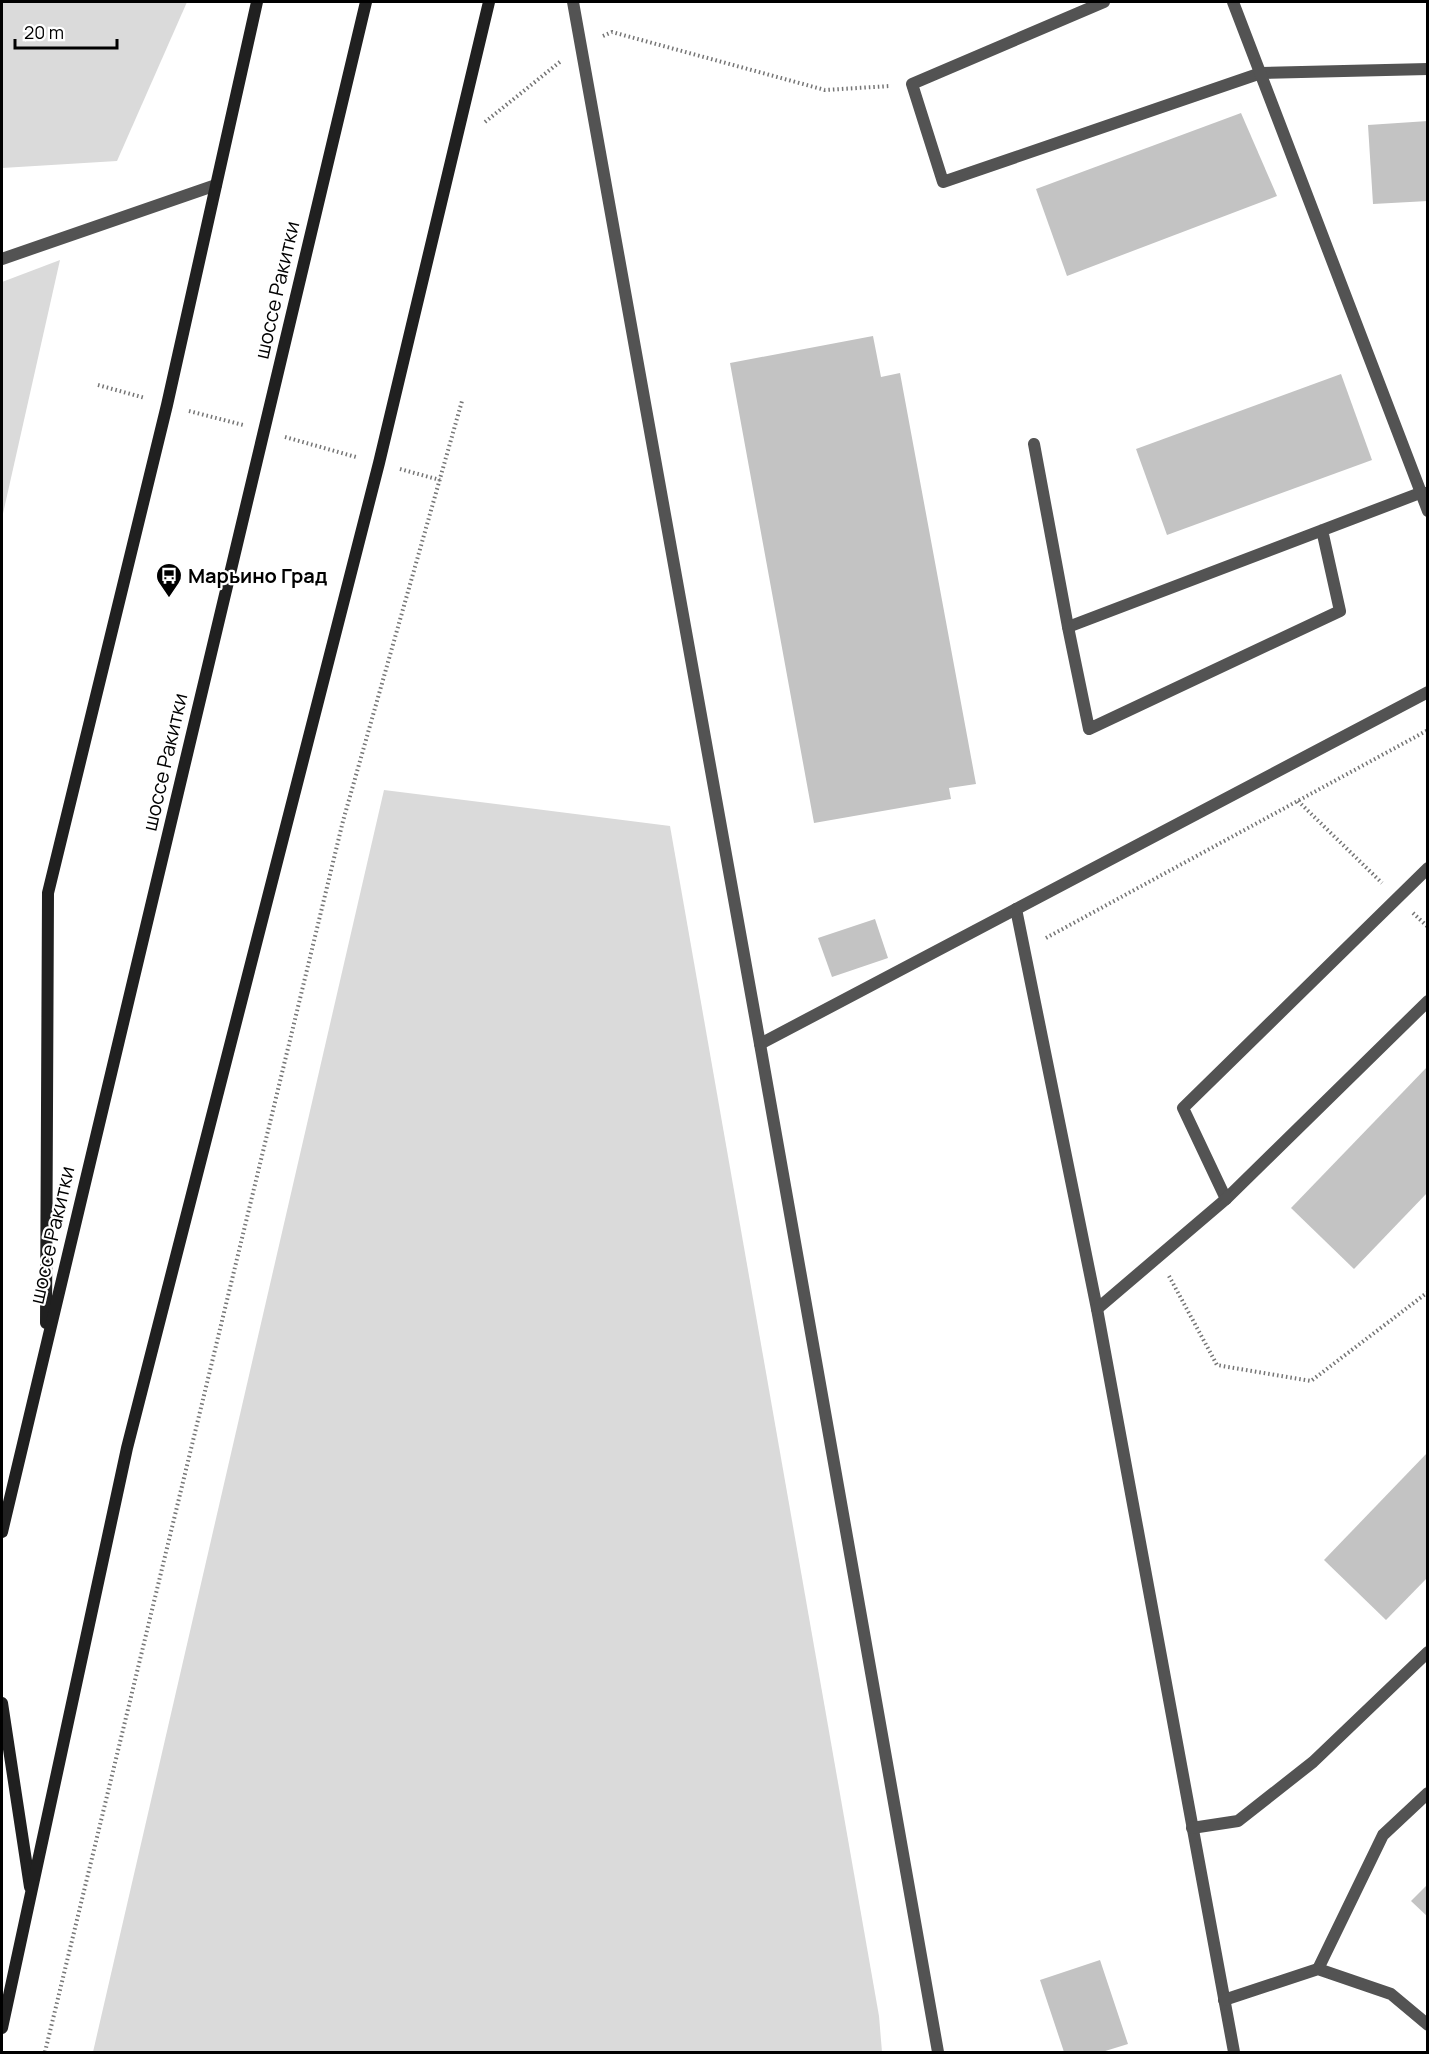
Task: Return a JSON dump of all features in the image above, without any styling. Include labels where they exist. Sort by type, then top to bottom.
[{"type":"street","points":[[46,1344],[48,893],[167,405],[257,2]]},
{"type":"street","name":"шоссе Ракитки","points":[[2,1532],[366,2]]},
{"type":"street","points":[[2,2028],[127,1448],[379,463],[489,2]]},
{"type":"street","points":[[573,2],[938,2052]]},
{"type":"street","points":[[1104,2],[912,84],[943,182],[1261,73],[1428,69]]},
{"type":"street","points":[[1233,2],[1424,493],[1428,511]]},
{"type":"street","points":[[2,259],[216,185]]},
{"type":"street","points":[[1034,444],[1089,729],[1340,611],[1322,530]]},
{"type":"street","points":[[1068,627],[1424,493]]},
{"type":"street","points":[[760,1044],[1428,692]]},
{"type":"street","points":[[1226,1199],[1183,1108],[1428,868]]},
{"type":"street","points":[[1017,909],[1097,1309],[1234,2052]]},
{"type":"street","points":[[1097,1309],[1226,1199],[1428,1001]]},
{"type":"street","points":[[1192,1828],[1239,1821],[1313,1762],[1428,1652]]},
{"type":"street","points":[[2,1703],[31,1895]]},
{"type":"street","points":[[1318,1969],[1383,1835],[1428,1793]]},
{"type":"street","points":[[1224,2000],[1318,1969],[1391,1994],[1428,2025]]},
{"type":"path","points":[[45,2052],[343,821],[462,401]]},
{"type":"path","points":[[1025,950],[1428,730]]},
{"type":"path","points":[[1298,801],[1428,927]]},
{"type":"path","points":[[1158,1257],[1217,1365],[1311,1381],[1428,1292]]},
{"type":"shaded area","points":[[2,2],[187,2],[117,161],[2,168]]},
{"type":"shaded area","points":[[60,260],[2,518],[2,282]]},
{"type":"shaded area","points":[[384,790],[670,826],[879,2016],[882,2052],[93,2052]]},
{"type":"building","points":[[1241,113],[1277,196],[1067,276],[1036,189]]},
{"type":"building","points":[[1428,121],[1428,201],[1373,204],[1368,125]]},
{"type":"building","points":[[873,336],[881,377],[900,373],[976,784],[949,788],[951,799],[814,823],[730,363]]},
{"type":"building","points":[[1341,374],[1372,460],[1167,535],[1136,449]]},
{"type":"building","points":[[875,919],[888,958],[832,977],[818,938]]},
{"type":"building","points":[[1428,1066],[1428,1192],[1354,1269],[1291,1208]]},
{"type":"building","points":[[1428,1452],[1428,1577],[1386,1620],[1324,1560]]},
{"type":"building","points":[[1428,1884],[1428,1917],[1411,1901]]},
{"type":"building","points":[[1100,1960],[1128,2044],[1102,2052],[1064,2052],[1040,1980]]},
{"type":"place","name":"Марьино Град","points":[[169,599]]}]
